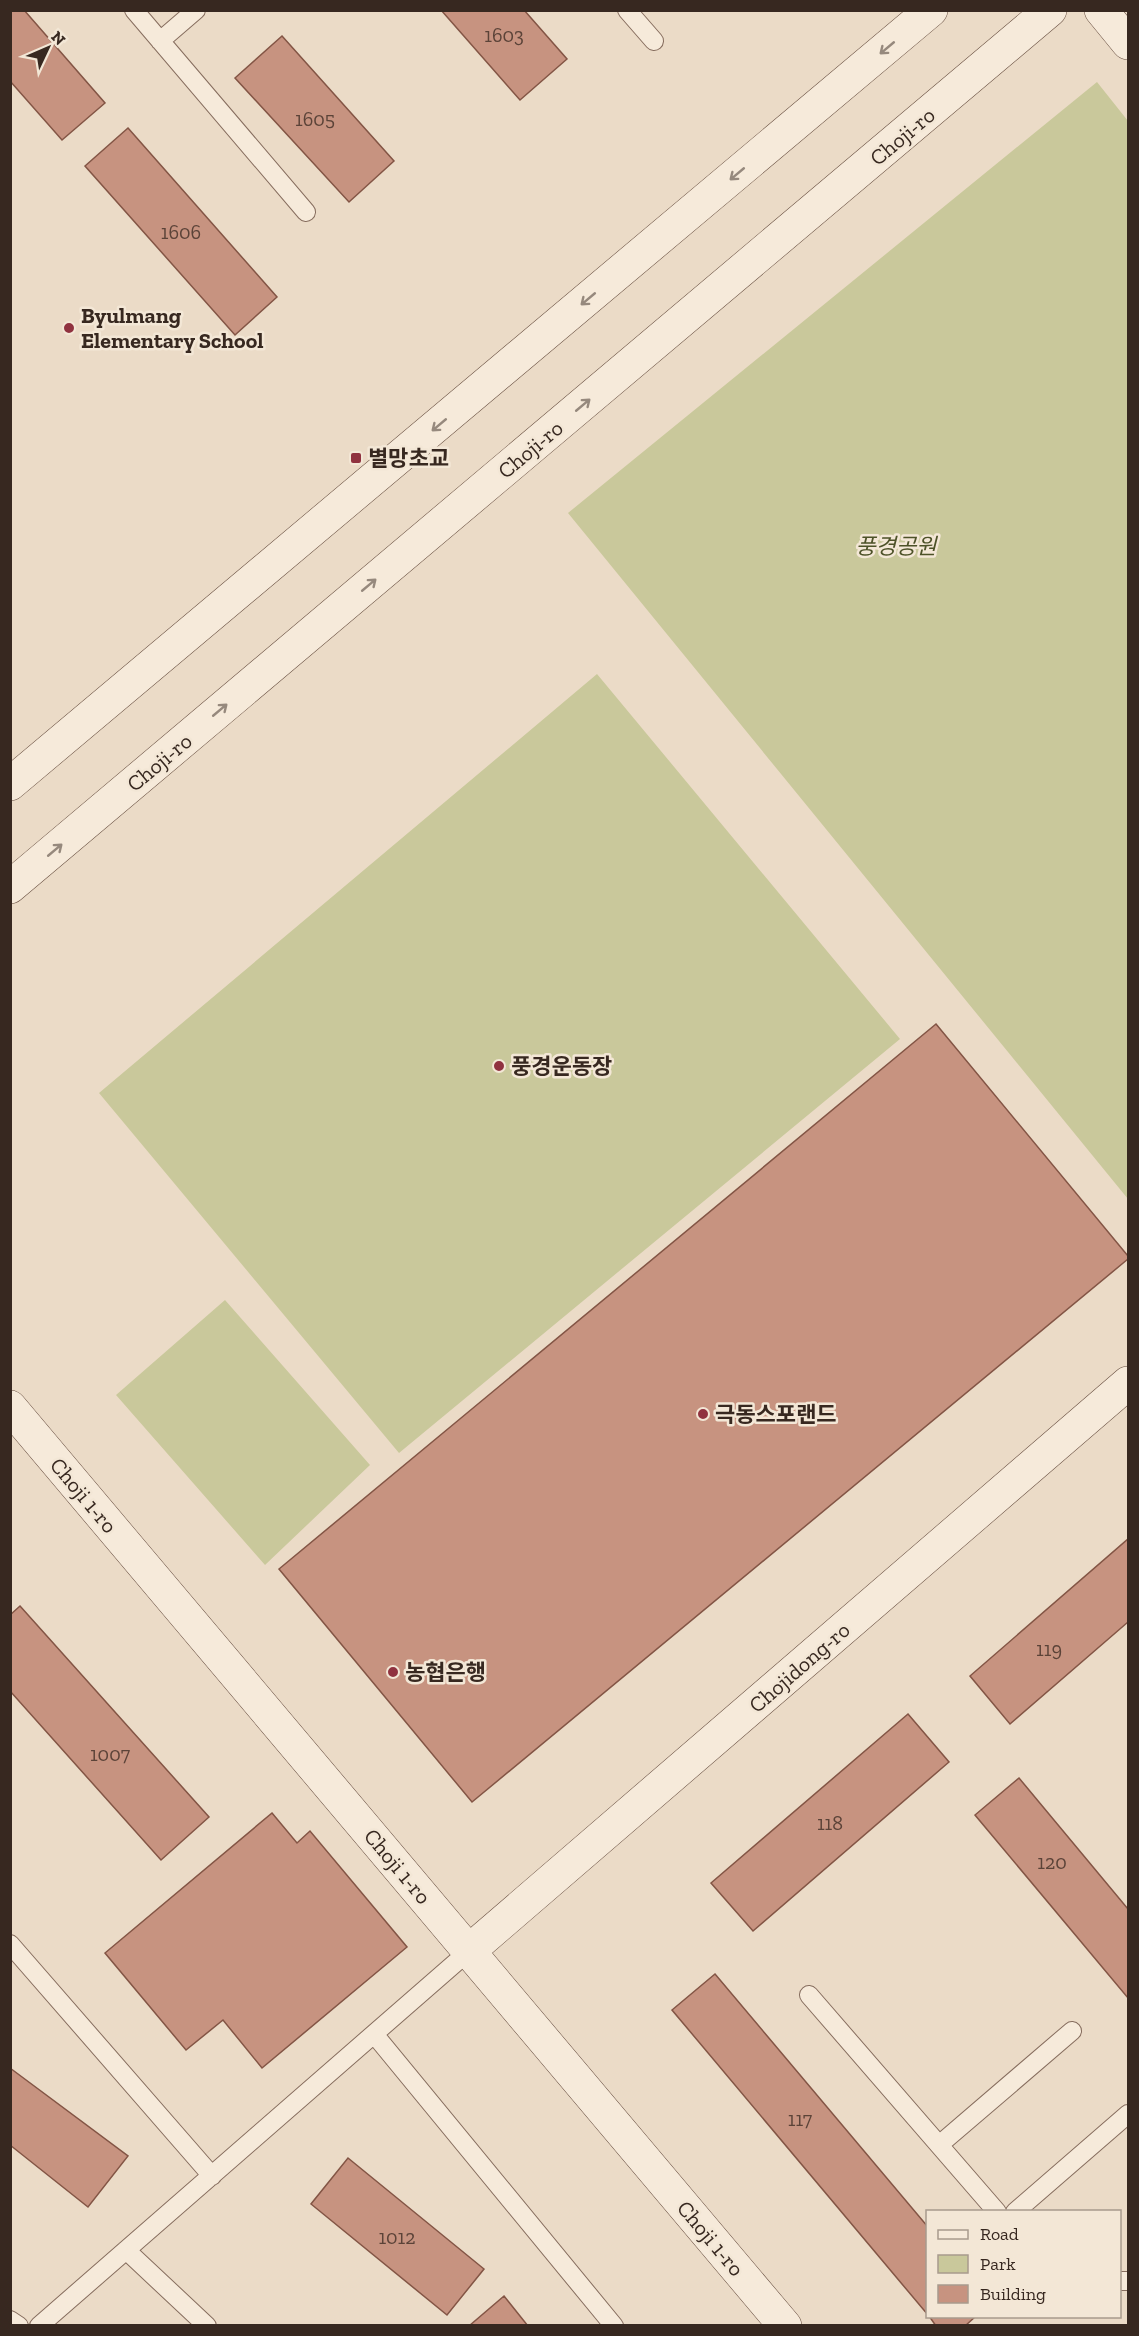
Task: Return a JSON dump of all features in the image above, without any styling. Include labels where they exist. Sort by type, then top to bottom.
[{"type":"street","points":[[10,784],[931,10]]},
{"type":"street","name":"Choji-ro","points":[[10,887],[1050,10]]},
{"type":"street","points":[[1101,10],[1128,43]]},
{"type":"street","name":"Chojidong-ro","points":[[469,1951],[1128,1383]]},
{"type":"street","name":"Choji 1-ro","points":[[10,1407],[785,2325]]},
{"type":"lane","points":[[134,10],[306,212]]},
{"type":"lane","points":[[160,41],[196,10]]},
{"type":"lane","points":[[627,10],[654,41]]},
{"type":"lane","points":[[10,1944],[212,2176]]},
{"type":"lane","points":[[39,2325],[469,1951]]},
{"type":"lane","points":[[810,1995],[996,2210]]},
{"type":"lane","points":[[939,2145],[1072,2031]]},
{"type":"lane","points":[[374,2034],[614,2325]]},
{"type":"lane","points":[[1016,2210],[1128,2114]]},
{"type":"lane","points":[[126,2250],[207,2325]]},
{"type":"lane","points":[[10,2320],[19,2325]]},
{"type":"green space","name":"풍경공원","points":[[1097,82],[1128,121],[1128,1199],[568,513]]},
{"type":"green space","name":"풍경운동장","points":[[597,674],[900,1039],[399,1453],[99,1093]]},
{"type":"green space","points":[[225,1300],[370,1465],[265,1565],[116,1395]]},
{"type":"building","points":[[10,10],[24,10],[105,103],[62,140],[10,81]]},
{"type":"building","points":[[441,10],[524,10],[567,59],[520,100]]},
{"type":"building","points":[[282,36],[394,161],[349,202],[235,78]]},
{"type":"building","points":[[128,128],[277,297],[235,335],[85,166]]},
{"type":"building","name":"극동스포랜드","points":[[936,1024],[1128,1256],[1128,1259],[472,1802],[279,1569]]},
{"type":"building","points":[[1128,1539],[1128,1622],[1010,1724],[970,1676]]},
{"type":"building","points":[[20,1606],[209,1817],[161,1860],[10,1691],[10,1615]]},
{"type":"building","points":[[908,1714],[949,1762],[753,1931],[711,1883]]},
{"type":"building","points":[[1019,1778],[1128,1909],[1128,1998],[975,1815]]},
{"type":"building","points":[[272,1813],[297,1843],[310,1831],[407,1947],[262,2068],[223,2020],[186,2050],[105,1953]]},
{"type":"building","points":[[715,1974],[926,2225],[926,2313],[672,2010]]},
{"type":"building","points":[[10,2068],[128,2156],[88,2207],[10,2145]]},
{"type":"building","points":[[348,2158],[484,2269],[447,2315],[311,2204]]},
{"type":"building","points":[[504,2296],[528,2326],[469,2326]]},
{"type":"building","points":[[930,2318],[974,2318],[965,2326],[936,2326]]},
{"type":"place","name":"Byulmang Elementary School","points":[[69,328]]},
{"type":"place","name":"별망초교","points":[[356,458]]},
{"type":"place","name":"풍경운동장","points":[[499,1066]]},
{"type":"place","name":"극동스포랜드","points":[[703,1414]]},
{"type":"place","name":"농협은행","points":[[393,1672]]}]
